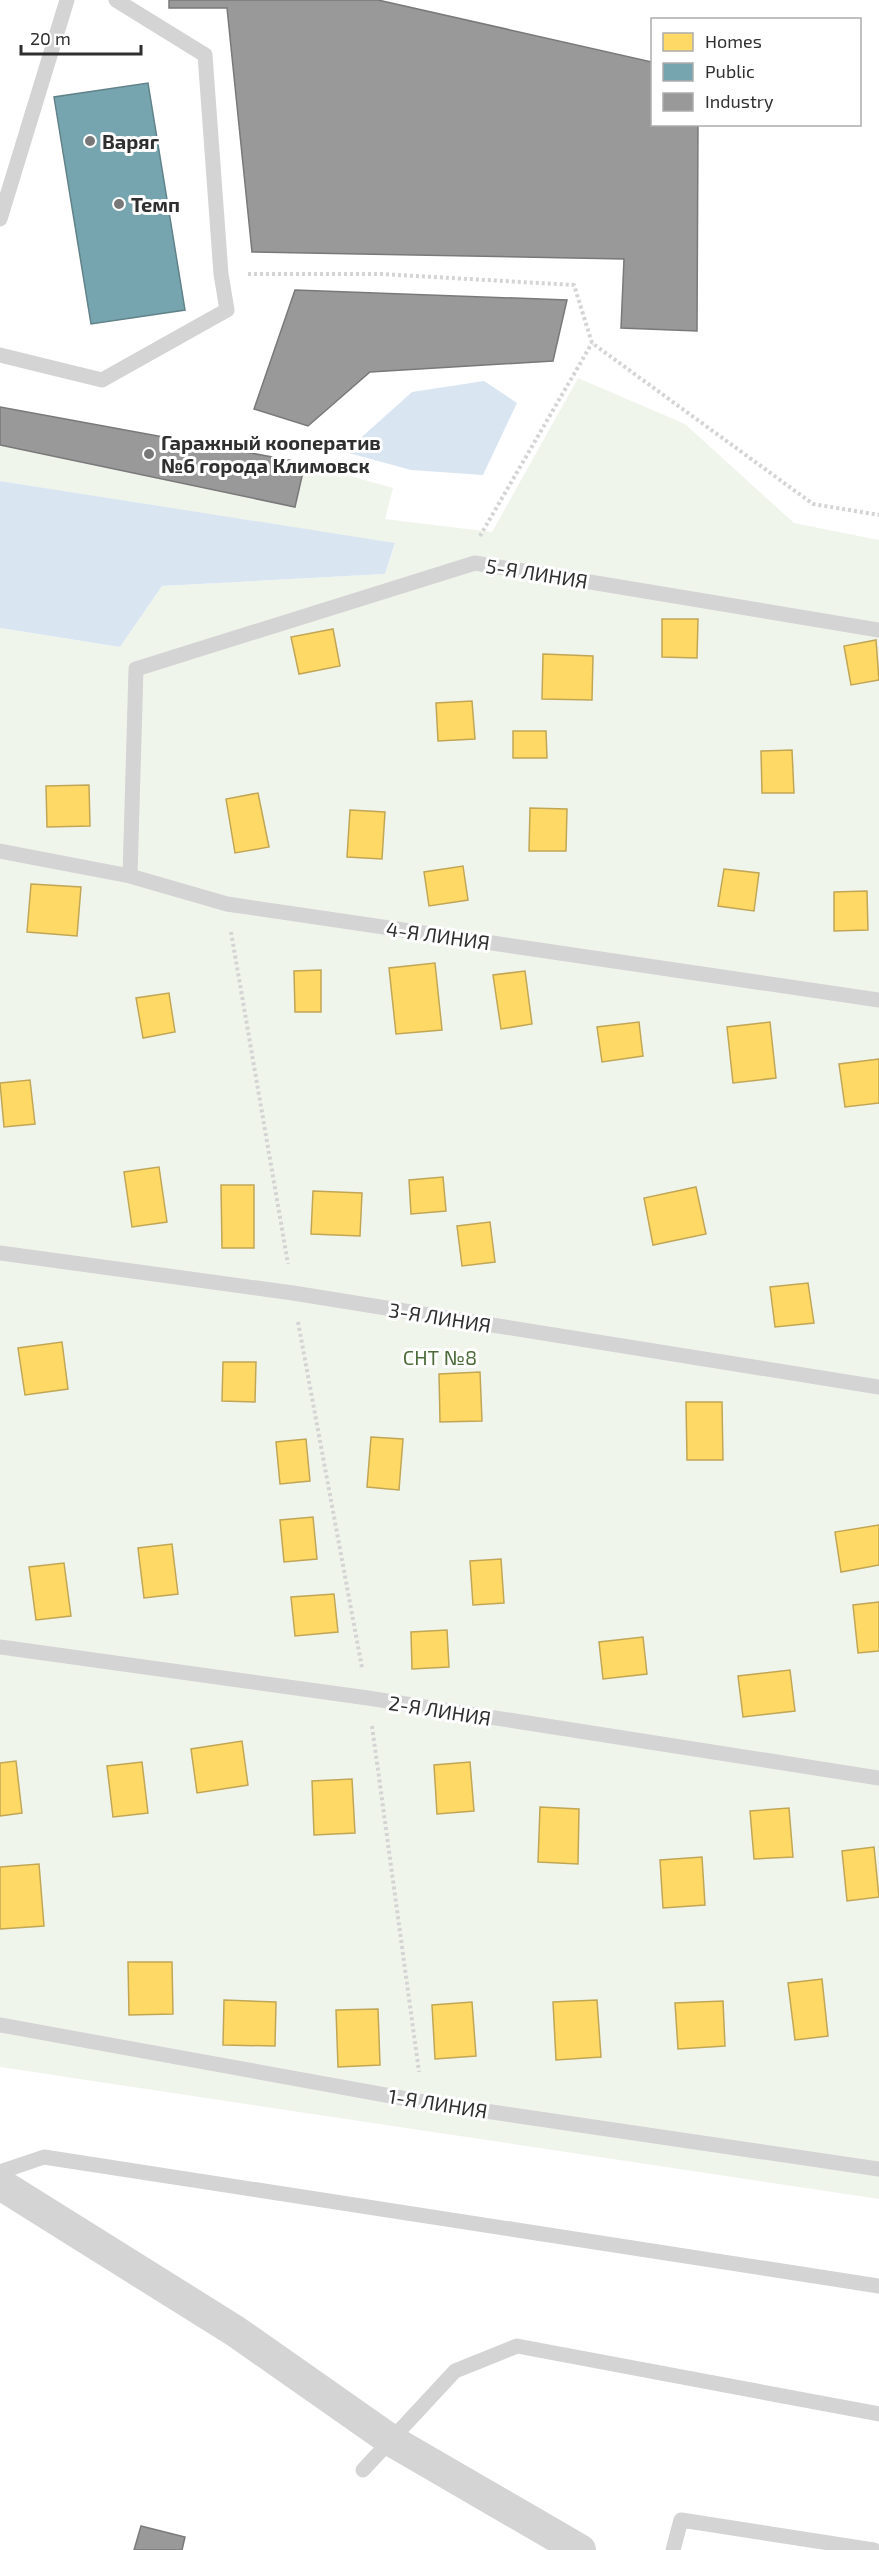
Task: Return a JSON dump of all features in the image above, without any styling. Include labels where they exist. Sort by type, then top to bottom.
[{"type":"street","points":[[0,2184],[235,2331],[392,2441],[580,2550]]},
{"type":"lane","points":[[0,219],[67,0]]},
{"type":"lane","points":[[0,355],[102,380],[226,310],[221,274],[205,55],[116,0]]},
{"type":"lane","name":"5-Я ЛИНИЯ","points":[[130,876],[136,669],[475,563],[879,630]]},
{"type":"lane","name":"4-Я ЛИНИЯ","points":[[0,852],[130,876],[227,904],[879,1000]]},
{"type":"lane","name":"3-Я ЛИНИЯ","points":[[0,1252],[293,1293],[879,1387]]},
{"type":"lane","name":"2-Я ЛИНИЯ","points":[[0,1647],[368,1698],[879,1778]]},
{"type":"lane","name":"1-Я ЛИНИЯ","points":[[0,2025],[423,2102],[879,2169]]},
{"type":"lane","points":[[0,2172],[44,2157],[879,2286]]},
{"type":"lane","points":[[363,2470],[455,2371],[518,2346],[879,2414]]},
{"type":"lane","points":[[673,2550],[681,2520],[874,2550]]},
{"type":"path","points":[[221,274],[381,274],[574,285],[592,343],[813,504],[879,515]]},
{"type":"path","points":[[475,563],[482,530],[592,343]]},
{"type":"path","points":[[227,904],[293,1293],[368,1698],[423,2102]]},
{"type":"green space","name":"СНТ №8","points":[[578,378],[685,424],[794,523],[879,540],[879,2199],[0,2067],[0,628],[120,647],[162,586],[385,574],[395,544],[0,481],[0,445],[295,507],[305,463],[393,488],[385,519],[492,532]]},
{"type":"shaded area","points":[[484,381],[517,403],[483,475],[411,470],[345,452],[412,392]]},
{"type":"shaded area","points":[[0,481],[395,543],[385,574],[162,586],[120,647],[0,628]]},
{"type":"building: Homes","points":[[662,619],[698,619],[697,658],[662,657]]},
{"type":"building: Homes","points":[[333,629],[340,666],[299,674],[291,637]]},
{"type":"building: Homes","points":[[876,640],[879,680],[851,685],[844,646]]},
{"type":"building: Homes","points":[[543,654],[593,656],[592,700],[542,699]]},
{"type":"building: Homes","points":[[472,701],[475,739],[438,741],[436,703]]},
{"type":"building: Homes","points":[[513,731],[546,731],[547,758],[513,758]]},
{"type":"building: Homes","points":[[792,750],[794,793],[762,793],[761,751]]},
{"type":"building: Homes","points":[[89,785],[90,826],[47,827],[46,786]]},
{"type":"building: Homes","points":[[258,793],[269,847],[235,853],[226,799]]},
{"type":"building: Homes","points":[[530,808],[567,809],[566,851],[529,851]]},
{"type":"building: Homes","points":[[350,810],[385,812],[382,859],[347,857]]},
{"type":"building: Homes","points":[[463,866],[468,900],[429,906],[424,872]]},
{"type":"building: Homes","points":[[724,869],[759,873],[754,911],[718,906]]},
{"type":"building: Homes","points":[[31,884],[81,887],[77,936],[27,932]]},
{"type":"building: Homes","points":[[867,891],[868,930],[834,931],[834,892]]},
{"type":"building: Homes","points":[[435,963],[442,1030],[396,1034],[389,968]]},
{"type":"building: Homes","points":[[321,970],[321,1012],[295,1012],[294,971]]},
{"type":"building: Homes","points":[[525,971],[532,1024],[501,1029],[493,975]]},
{"type":"building: Homes","points":[[169,993],[175,1032],[143,1038],[136,998]]},
{"type":"building: Homes","points":[[639,1022],[643,1056],[602,1062],[597,1027]]},
{"type":"building: Homes","points":[[770,1022],[776,1078],[733,1083],[727,1027]]},
{"type":"building: Homes","points":[[879,1059],[879,1103],[845,1107],[839,1064]]},
{"type":"building: Homes","points":[[30,1080],[35,1124],[4,1127],[0,1083]]},
{"type":"building: Homes","points":[[159,1167],[167,1222],[132,1227],[124,1172]]},
{"type":"building: Homes","points":[[443,1177],[446,1211],[411,1214],[409,1180]]},
{"type":"building: Homes","points":[[221,1185],[254,1185],[254,1248],[222,1248]]},
{"type":"building: Homes","points":[[696,1187],[706,1234],[653,1245],[644,1198]]},
{"type":"building: Homes","points":[[313,1191],[362,1193],[360,1236],[311,1234]]},
{"type":"building: Homes","points":[[490,1222],[495,1262],[462,1266],[457,1226]]},
{"type":"building: Homes","points":[[808,1283],[814,1323],[775,1327],[770,1287]]},
{"type":"building: Homes","points":[[62,1342],[68,1389],[25,1395],[18,1348]]},
{"type":"building: Homes","points":[[223,1362],[256,1362],[255,1402],[222,1401]]},
{"type":"building: Homes","points":[[480,1372],[482,1421],[440,1422],[439,1374]]},
{"type":"building: Homes","points":[[686,1402],[722,1402],[723,1460],[687,1460]]},
{"type":"building: Homes","points":[[371,1437],[403,1439],[399,1490],[367,1487]]},
{"type":"building: Homes","points":[[306,1439],[310,1481],[280,1484],[276,1442]]},
{"type":"building: Homes","points":[[313,1517],[317,1559],[284,1562],[280,1520]]},
{"type":"building: Homes","points":[[879,1525],[879,1565],[841,1572],[835,1532]]},
{"type":"building: Homes","points":[[172,1544],[178,1594],[144,1598],[138,1548]]},
{"type":"building: Homes","points":[[501,1559],[504,1603],[473,1605],[470,1561]]},
{"type":"building: Homes","points":[[64,1563],[71,1616],[36,1620],[29,1567]]},
{"type":"building: Homes","points":[[334,1594],[338,1632],[295,1636],[291,1597]]},
{"type":"building: Homes","points":[[879,1602],[879,1651],[858,1653],[853,1605]]},
{"type":"building: Homes","points":[[447,1630],[449,1667],[412,1669],[411,1632]]},
{"type":"building: Homes","points":[[643,1637],[647,1674],[603,1679],[599,1642]]},
{"type":"building: Homes","points":[[790,1670],[795,1711],[743,1717],[738,1676]]},
{"type":"building: Homes","points":[[242,1741],[248,1785],[197,1793],[191,1749]]},
{"type":"building: Homes","points":[[16,1761],[22,1813],[0,1816],[0,1763]]},
{"type":"building: Homes","points":[[142,1762],[148,1813],[113,1817],[107,1766]]},
{"type":"building: Homes","points":[[470,1762],[474,1811],[437,1814],[434,1765]]},
{"type":"building: Homes","points":[[352,1779],[355,1833],[314,1835],[312,1781]]},
{"type":"building: Homes","points":[[540,1807],[579,1809],[578,1864],[538,1862]]},
{"type":"building: Homes","points":[[789,1808],[793,1857],[754,1859],[750,1811]]},
{"type":"building: Homes","points":[[874,1847],[879,1897],[847,1901],[842,1851]]},
{"type":"building: Homes","points":[[702,1857],[705,1905],[663,1908],[660,1860]]},
{"type":"building: Homes","points":[[39,1864],[44,1926],[0,1929],[0,1867]]},
{"type":"building: Homes","points":[[128,1962],[172,1962],[173,2014],[129,2015]]},
{"type":"building: Homes","points":[[822,1979],[828,2036],[795,2040],[788,1983]]},
{"type":"building: Homes","points":[[224,2000],[276,2002],[275,2046],[223,2045]]},
{"type":"building: Homes","points":[[597,2000],[601,2057],[556,2060],[553,2002]]},
{"type":"building: Homes","points":[[723,2001],[725,2046],[678,2049],[675,2003]]},
{"type":"building: Homes","points":[[472,2002],[476,2056],[435,2059],[432,2005]]},
{"type":"building: Homes","points":[[378,2009],[380,2065],[338,2067],[336,2010]]},
{"type":"building: Public","name":"Темп","points":[[148,83],[185,310],[91,324],[54,97]]},
{"type":"building: Industry","points":[[169,0],[378,0],[651,62],[651,126],[698,126],[697,331],[621,328],[624,259],[252,252],[227,8],[169,8]]},
{"type":"building: Industry","points":[[295,290],[567,300],[553,361],[370,372],[308,426],[254,409]]},
{"type":"building: Industry","name":"Гаражный кооператив №6 города Климовск","points":[[0,407],[305,463],[295,507],[0,445]]},
{"type":"building: Industry","points":[[141,2526],[185,2537],[182,2550],[134,2550]]},
{"type":"place","name":"Варяг","points":[[90,141]]},
{"type":"place","name":"Темп","points":[[119,204]]},
{"type":"place","name":"Гаражный кооператив №6 города Климовск","points":[[149,454]]}]
